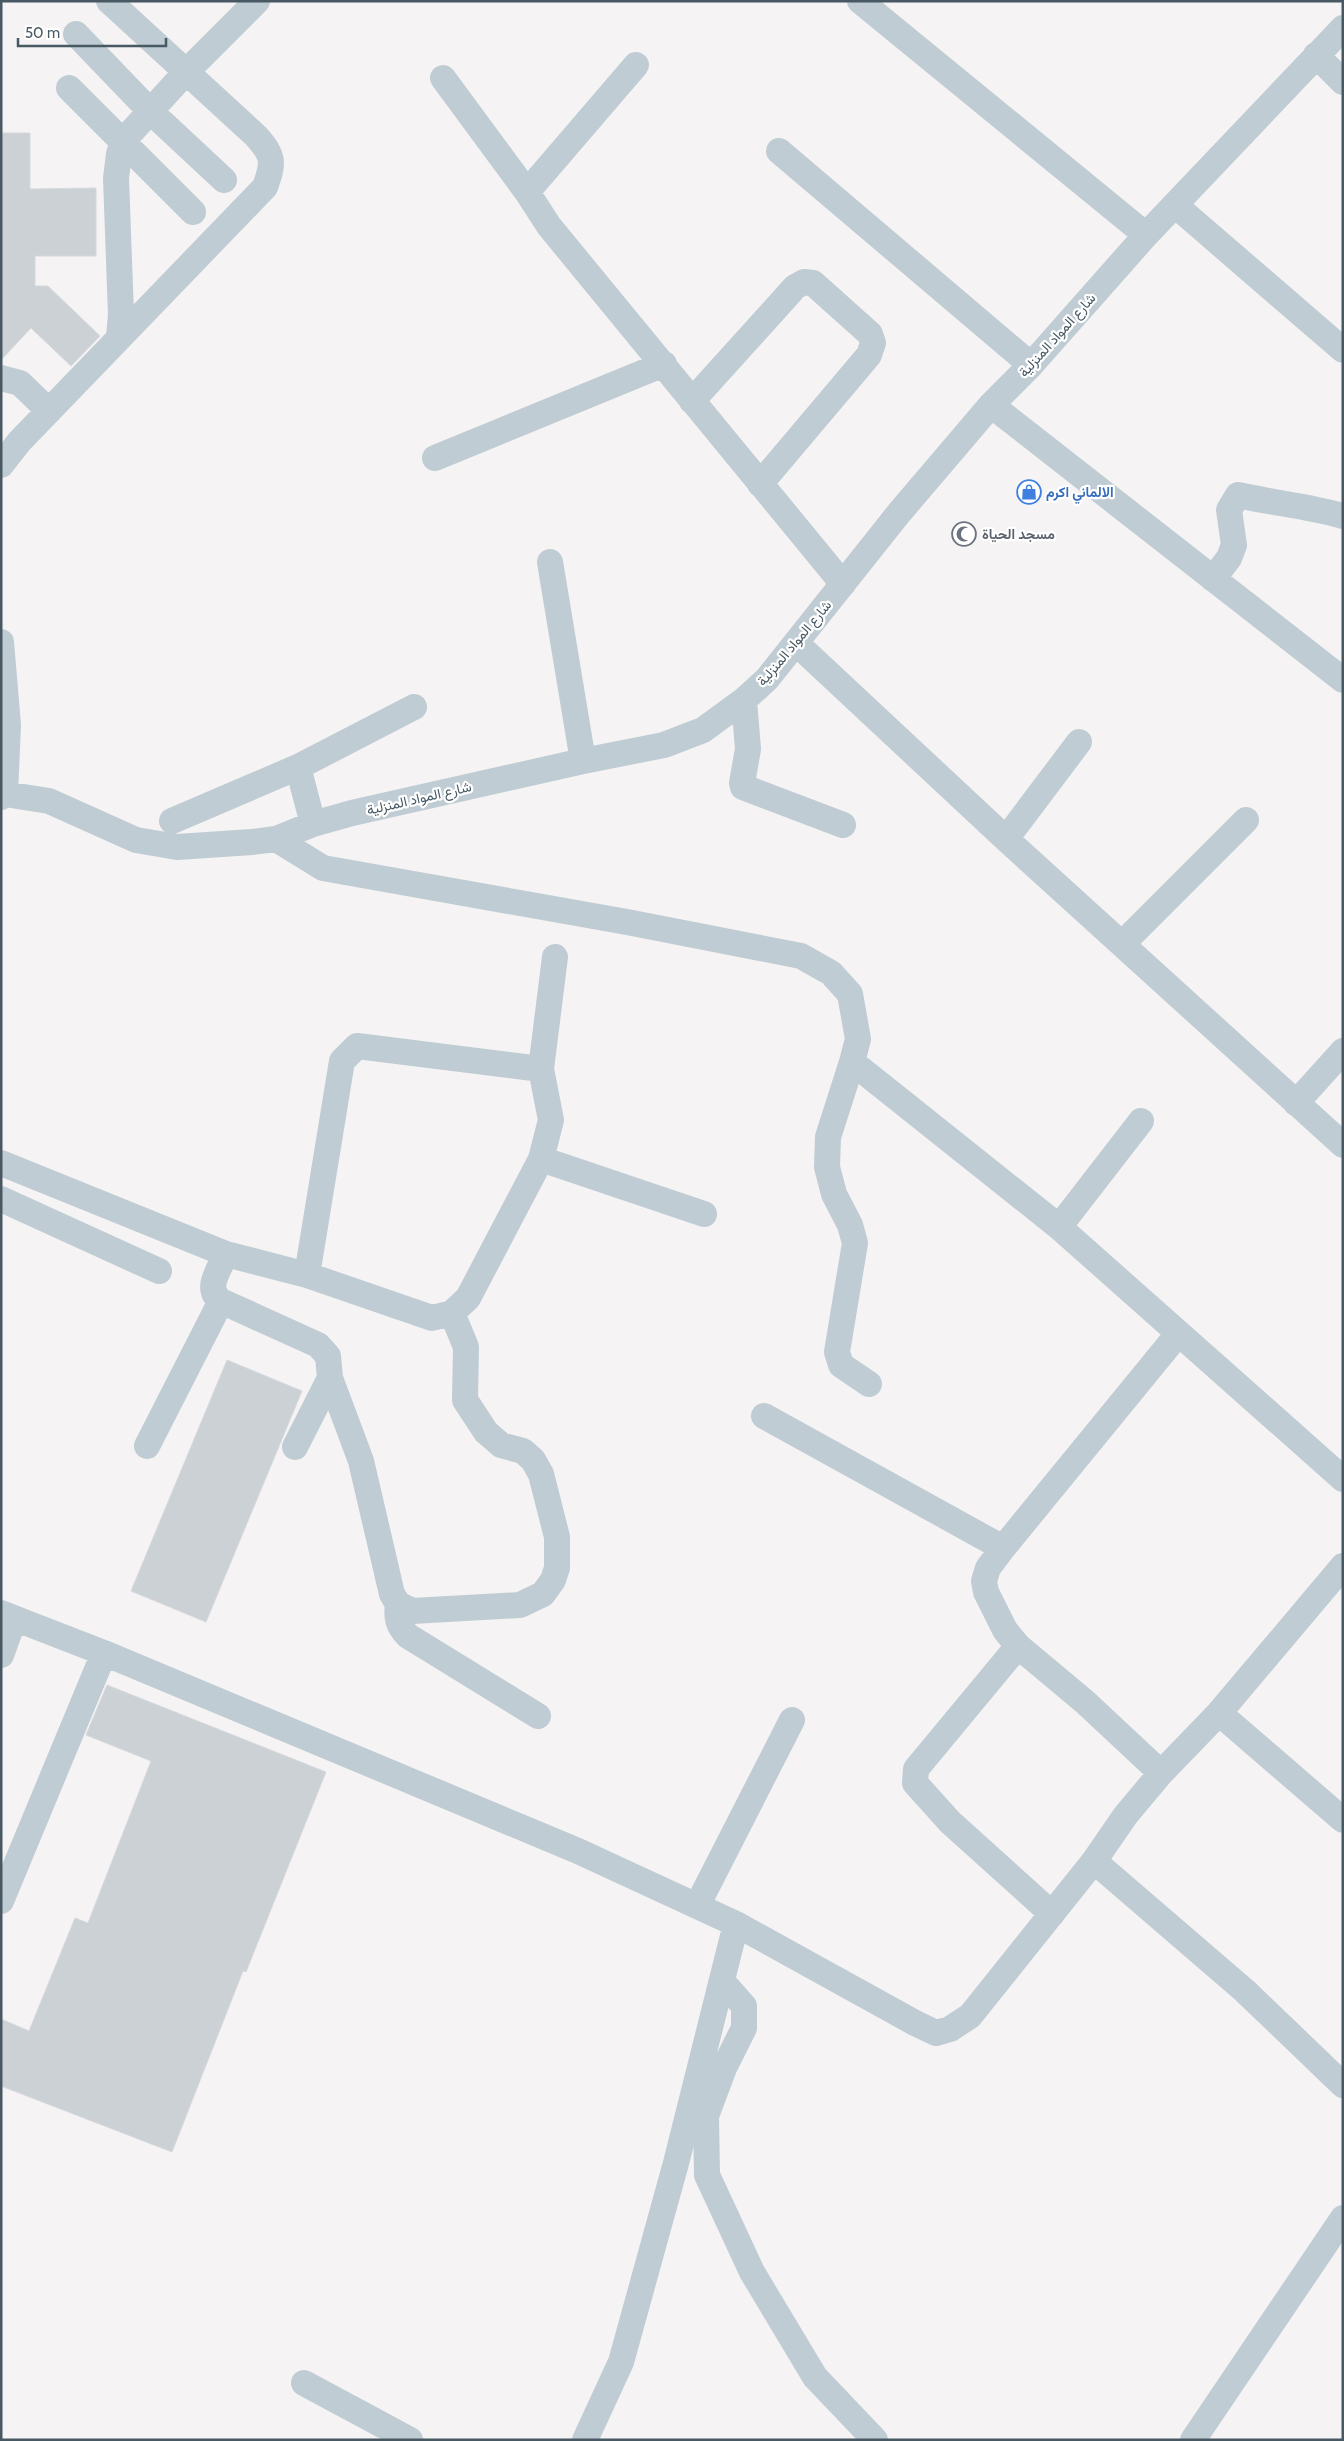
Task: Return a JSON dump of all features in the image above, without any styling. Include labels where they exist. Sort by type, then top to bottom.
[{"type":"street","points":[[1,465],[19,442],[265,187],[272,167],[270,150],[109,1]]},
{"type":"street","points":[[119,337],[121,315],[116,178],[119,154],[124,141],[186,72],[257,1]]},
{"type":"street","points":[[860,1],[1146,235]]},
{"type":"street","name":"شارع المواد المنزلية","points":[[3,796],[49,801],[136,840],[176,847],[276,839],[313,824],[583,761],[664,745],[703,730],[744,700],[767,679],[991,405],[1031,365],[1146,235],[1343,28]]},
{"type":"street","points":[[76,34],[152,112],[224,180]]},
{"type":"street","points":[[1316,55],[1343,82]]},
{"type":"street","points":[[527,192],[636,65]]},
{"type":"street","points":[[444,78],[527,192],[549,226],[843,584]]},
{"type":"street","points":[[69,88],[194,212]]},
{"type":"street","points":[[779,151],[1031,365]]},
{"type":"street","points":[[1175,205],[1343,350]]},
{"type":"street","points":[[692,401],[795,287],[804,282],[814,284],[870,334],[873,343],[869,356],[760,484]]},
{"type":"street","points":[[435,458],[664,364]]},
{"type":"street","points":[[1,378],[20,383],[49,411]]},
{"type":"street","points":[[991,405],[1343,680]]},
{"type":"street","points":[[1213,579],[1229,558],[1234,545],[1229,510],[1238,495],[1284,505],[1320,509],[1343,516]]},
{"type":"street","points":[[550,562],[583,761]]},
{"type":"street","points":[[1,642],[8,725],[3,796]]},
{"type":"street","points":[[796,642],[1006,839],[1343,1145]]},
{"type":"street","points":[[744,700],[748,749],[742,783],[743,787],[844,825]]},
{"type":"street","points":[[172,821],[298,767],[414,707]]},
{"type":"street","points":[[1006,839],[1079,742]]},
{"type":"street","points":[[298,767],[313,824]]},
{"type":"street","points":[[1122,944],[1246,820]]},
{"type":"street","points":[[276,839],[323,868],[618,920],[801,956],[831,973],[850,994],[858,1039],[828,1137],[827,1168],[834,1194],[850,1225],[855,1243],[837,1352],[840,1365],[870,1384]]},
{"type":"street","points":[[1,1163],[226,1254],[307,1275],[432,1318],[452,1313],[468,1298],[542,1159],[552,1120],[541,1068],[555,957]]},
{"type":"street","points":[[307,1275],[342,1061],[357,1046],[541,1068]]},
{"type":"street","points":[[1296,1103],[1343,1051]]},
{"type":"street","points":[[852,1062],[1059,1227],[1343,1479]]},
{"type":"street","points":[[1059,1227],[1142,1122]]},
{"type":"street","points":[[542,1159],[704,1214]]},
{"type":"street","points":[[1,1199],[159,1271]]},
{"type":"street","points":[[226,1254],[212,1287],[214,1296],[318,1345],[328,1356],[330,1378],[361,1461],[392,1594],[398,1604],[412,1611],[520,1605],[543,1594],[553,1580],[557,1568],[558,1537],[541,1474],[533,1460],[523,1451],[501,1445],[486,1432],[465,1400],[466,1347],[452,1313]]},
{"type":"street","points":[[146,1446],[222,1301]]},
{"type":"street","points":[[1161,1773],[1085,1702],[1018,1646],[1005,1630],[986,1592],[984,1581],[988,1568],[1003,1548],[1178,1334]]},
{"type":"street","points":[[295,1447],[330,1378]]},
{"type":"street","points":[[764,1416],[1003,1548]]},
{"type":"street","points":[[1,1655],[8,1616],[104,1652],[578,1851],[736,1924],[914,2024],[936,2033],[950,2029],[970,2016],[1094,1861],[1125,1816],[1161,1773],[1219,1713],[1343,1566]]},
{"type":"street","points":[[398,1604],[396,1616],[400,1628],[408,1636],[538,1716]]},
{"type":"street","points":[[1018,1646],[916,1769],[915,1783],[950,1822],[1052,1914]]},
{"type":"street","points":[[1,1901],[104,1652]]},
{"type":"street","points":[[1219,1713],[1343,1820]]},
{"type":"street","points":[[697,1906],[792,1720]]},
{"type":"street","points":[[1094,1861],[1245,1991],[1343,2085]]},
{"type":"street","points":[[585,2440],[621,2362],[676,2163],[736,1924]]},
{"type":"street","points":[[722,1981],[744,2006],[744,2028],[724,2068],[706,2116],[707,2175],[752,2272],[815,2377],[875,2440]]},
{"type":"street","points":[[1193,2440],[1343,2218]]},
{"type":"street","points":[[304,2383],[410,2440]]},
{"type":"building","points":[[1,133],[30,133],[30,189],[96,188],[96,256],[35,256],[35,286],[48,286],[100,336],[71,366],[31,328],[1,360]]},
{"type":"building","points":[[227,1360],[302,1391],[206,1622],[131,1591]]},
{"type":"building","points":[[107,1685],[326,1772],[246,1972],[243,1971],[172,2152],[1,2086],[1,2019],[29,2031],[75,1918],[88,1923],[151,1761],[86,1735]]},
{"type":"place","name":"الالماني اكرم","points":[[1029,492]]},
{"type":"place","name":"مسجد الحياة","points":[[964,534]]}]
